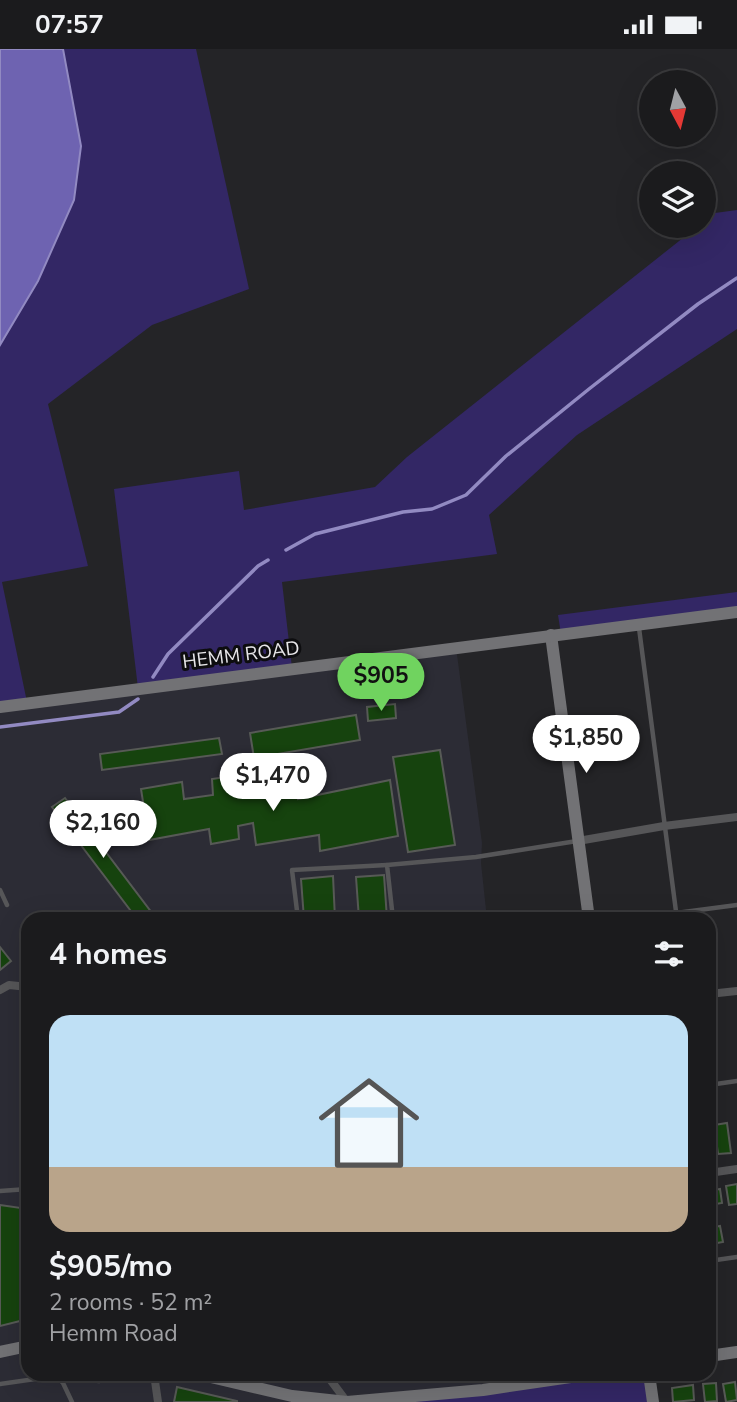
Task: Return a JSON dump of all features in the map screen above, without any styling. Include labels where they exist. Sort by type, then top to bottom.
[{"type":"street","name":"HEMM ROAD","points":[[0,707],[737,612]]},
{"type":"street","points":[[551,635],[588,912]]},
{"type":"street","points":[[578,841],[737,817]]},
{"type":"street","points":[[0,991],[9,985],[21,986]]},
{"type":"street","points":[[716,993],[737,991]]},
{"type":"street","points":[[716,1172],[737,1169]]},
{"type":"street","points":[[0,1352],[21,1348]]},
{"type":"street","points":[[716,1355],[737,1352]]},
{"type":"street","points":[[155,1381],[158,1402]]},
{"type":"street","points":[[229,1381],[292,1395],[347,1402],[483,1390],[544,1381]]},
{"type":"street","points":[[331,1381],[347,1402]]},
{"type":"street","points":[[650,1381],[653,1402]]},
{"type":"lane","points":[[638,624],[675,912]]},
{"type":"lane","points":[[297,912],[292,870],[476,857],[578,841]]},
{"type":"lane","points":[[387,865],[392,912]]},
{"type":"lane","points":[[0,890],[7,905]]},
{"type":"lane","points":[[698,912],[737,905]]},
{"type":"lane","points":[[716,1084],[737,1081]]},
{"type":"lane","points":[[0,1191],[21,1190]]},
{"type":"lane","points":[[716,1260],[737,1258]]},
{"type":"lane","points":[[0,1384],[21,1380]]},
{"type":"lane","points":[[61,1381],[72,1402]]},
{"type":"shaded area","points":[[0,49],[63,49],[81,146],[74,200],[38,281],[0,345]]},
{"type":"shaded area","points":[[63,49],[196,49],[249,289],[152,325],[48,404],[88,566],[2,582],[27,702],[0,706],[0,345],[38,280],[74,200]]},
{"type":"shaded area","points":[[737,210],[737,329],[577,435],[489,515],[497,554],[282,582],[292,668],[138,688],[114,489],[239,471],[244,510],[375,487],[407,457],[683,238],[716,238],[716,213]]},
{"type":"shaded area","points":[[737,592],[737,612],[561,634],[558,615]]},
{"type":"shaded area","points":[[456,647],[482,843],[481,863],[486,912],[21,912],[21,1381],[530,1381],[347,1402],[0,1402],[0,707]]},
{"type":"shaded area","points":[[530,1381],[650,1381],[653,1402],[347,1402]]},
{"type":"building","points":[[395,704],[396,718],[368,721],[367,707]]},
{"type":"building","points":[[356,715],[360,740],[254,758],[250,733]]},
{"type":"building","points":[[219,738],[222,754],[102,770],[100,754]]},
{"type":"building","points":[[440,750],[455,845],[408,852],[393,757]]},
{"type":"building","points":[[239,775],[240,790],[294,782],[298,799],[390,780],[398,836],[320,851],[319,835],[256,845],[253,823],[238,826],[239,839],[211,844],[209,829],[149,840],[141,789],[182,782],[184,799],[213,795],[212,779]]},
{"type":"building","points":[[65,798],[151,912],[132,912],[52,807]]},
{"type":"building","points":[[384,875],[387,912],[358,912],[356,877]]},
{"type":"building","points":[[333,876],[335,912],[303,912],[301,879]]},
{"type":"building","points":[[0,947],[11,961],[0,970]]},
{"type":"building","points":[[727,1123],[731,1153],[718,1154],[716,1125]]},
{"type":"building","points":[[737,1184],[737,1204],[729,1205],[726,1186]]},
{"type":"building","points":[[720,1189],[722,1203],[716,1204],[716,1190]]},
{"type":"building","points":[[0,1205],[21,1208],[21,1321],[0,1326]]},
{"type":"building","points":[[720,1226],[723,1242],[716,1243],[716,1227]]},
{"type":"building","points":[[735,1382],[737,1400],[726,1402],[723,1384]]},
{"type":"building","points":[[716,1383],[717,1401],[705,1402],[703,1384]]},
{"type":"building","points":[[693,1385],[694,1400],[673,1402],[672,1388]]},
{"type":"building","points":[[177,1387],[237,1401],[237,1402],[174,1402]]},
{"type":"waterway","points":[[286,550],[315,534],[403,512],[432,509],[466,495],[506,456],[589,389],[698,304],[737,278]]},
{"type":"waterway","points":[[153,677],[168,654],[258,566],[268,560]]},
{"type":"waterway","points":[[0,727],[119,712],[138,699]]}]
